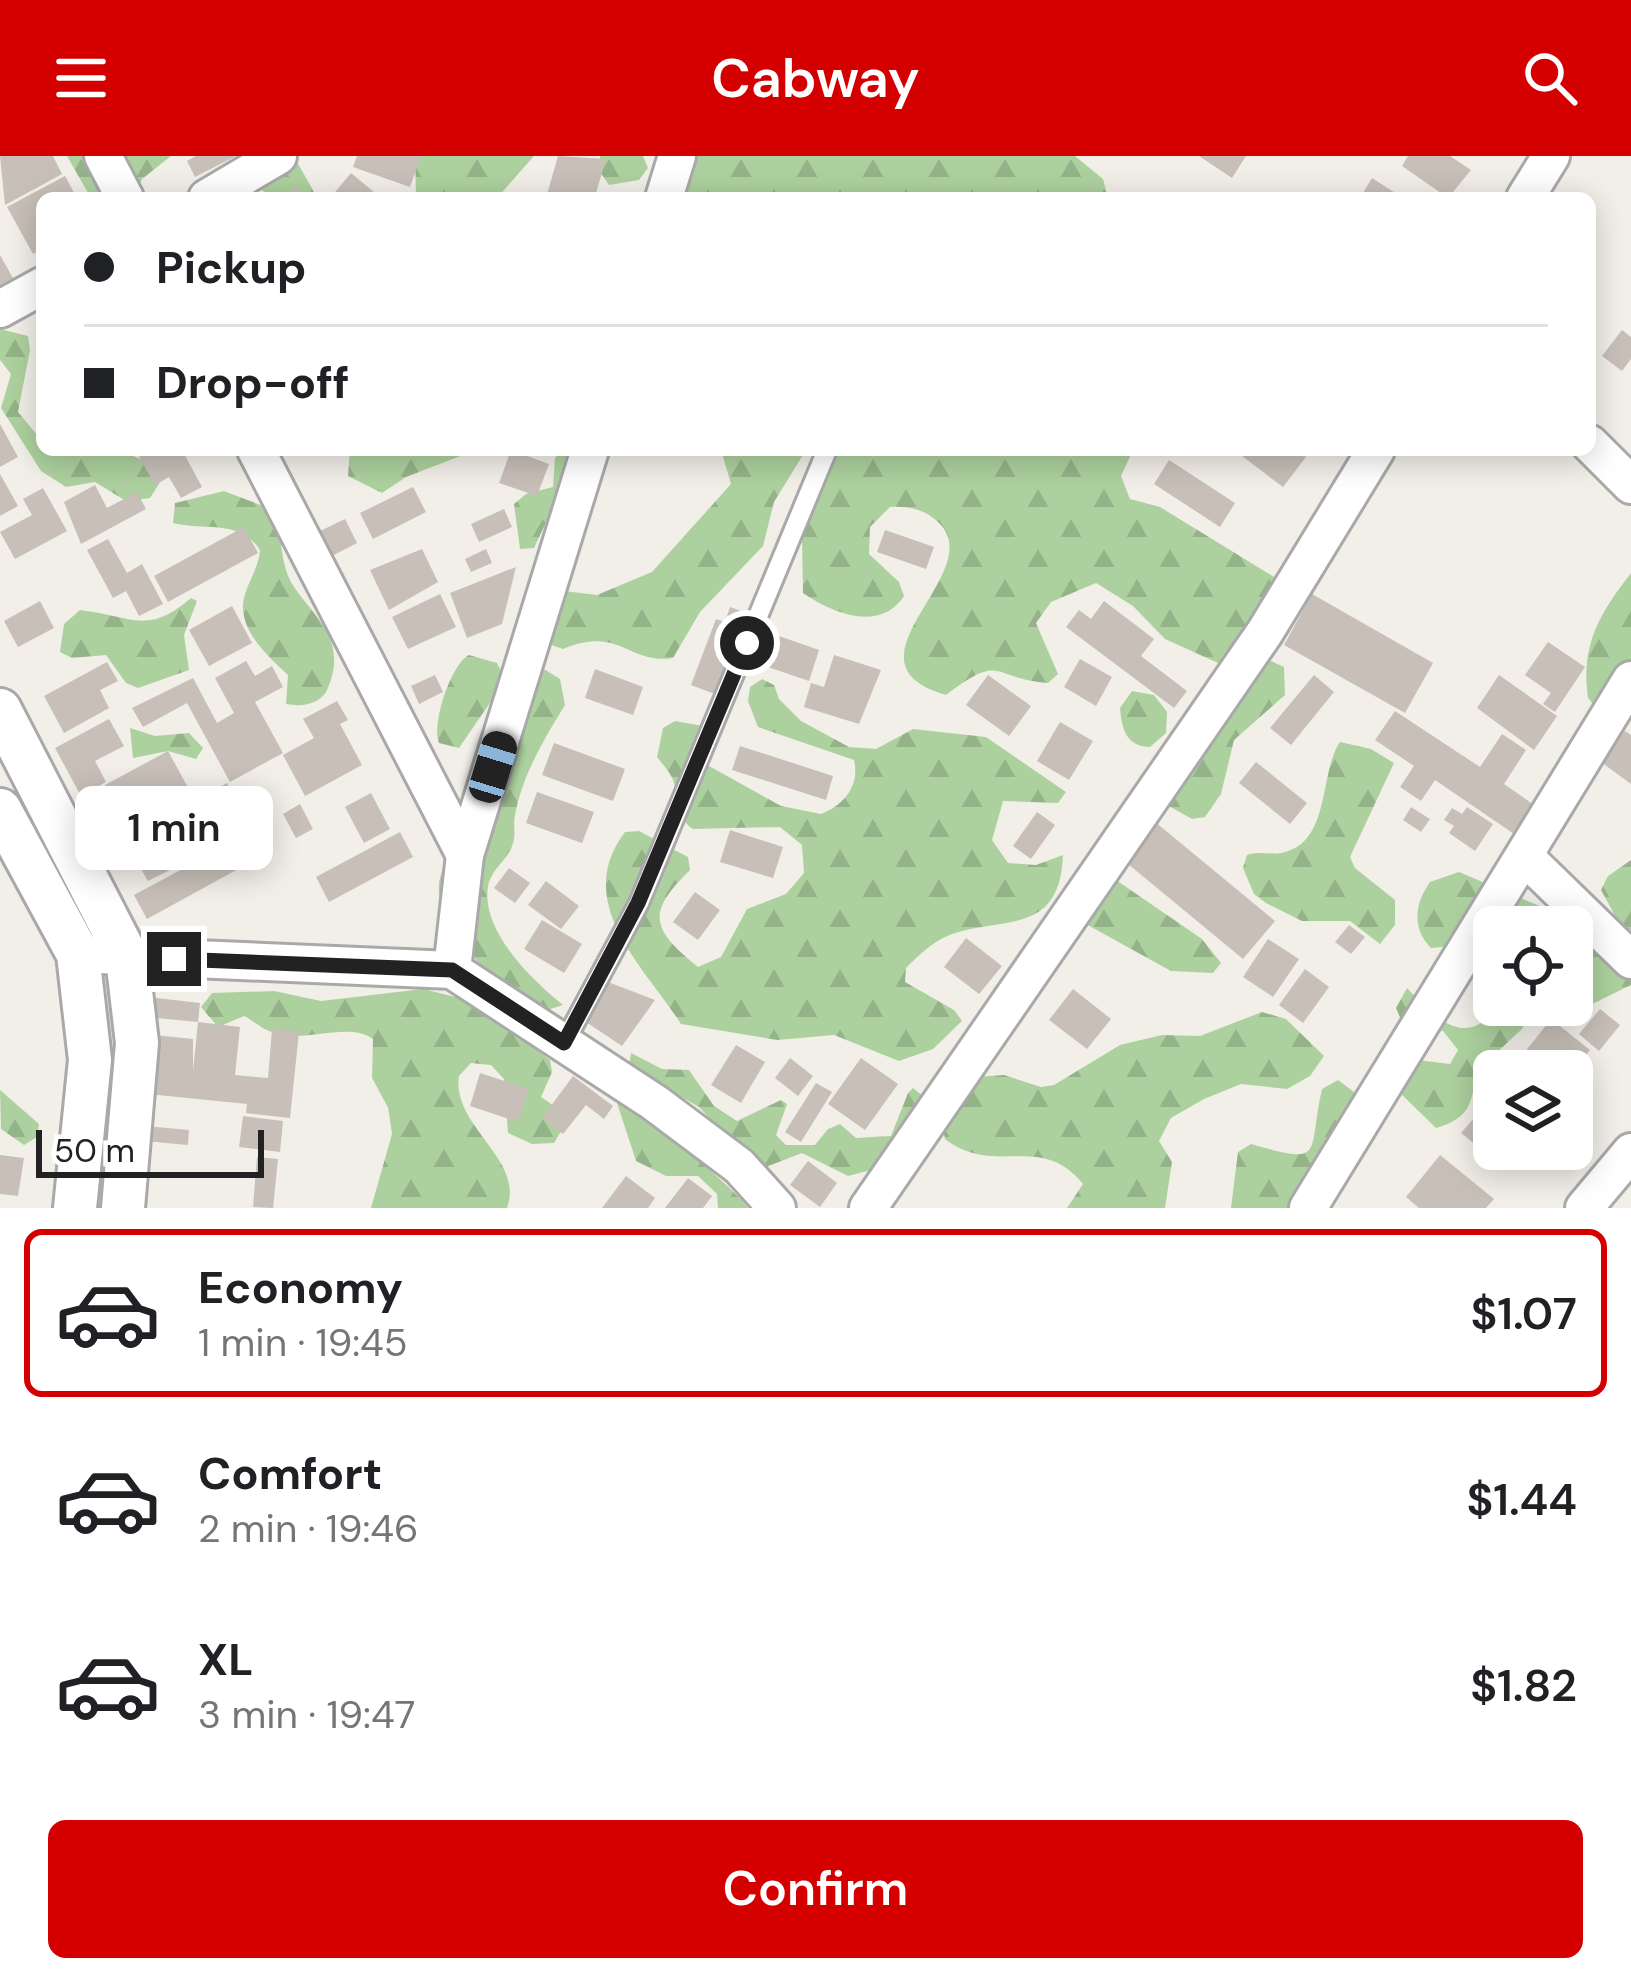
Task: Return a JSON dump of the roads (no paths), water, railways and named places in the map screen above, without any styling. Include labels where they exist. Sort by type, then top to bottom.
[{"type":"street","points":[[103,156],[122,192]]},
{"type":"street","points":[[216,192],[278,156]]},
{"type":"street","points":[[666,192],[677,156]]},
{"type":"street","points":[[1529,192],[1550,156]]},
{"type":"street","points":[[0,310],[36,289]]},
{"type":"street","points":[[1596,450],[1631,485]]},
{"type":"street","points":[[259,456],[466,855]]},
{"type":"street","points":[[452,970],[466,855],[588,456]]},
{"type":"street","points":[[868,1208],[1265,632],[1372,456]]},
{"type":"street","points":[[1308,1208],[1631,680]]},
{"type":"street","points":[[0,710],[127,957],[137,1043],[123,1208]]},
{"type":"street","points":[[0,810],[78,954],[90,1060],[74,1208]]},
{"type":"street","points":[[1526,858],[1631,960]]},
{"type":"street","points":[[78,954],[452,970],[739,1166],[777,1208]]},
{"type":"street","points":[[1584,1208],[1631,1151]]},
{"type":"lane","points":[[564,1043],[638,903],[824,456]]}]
